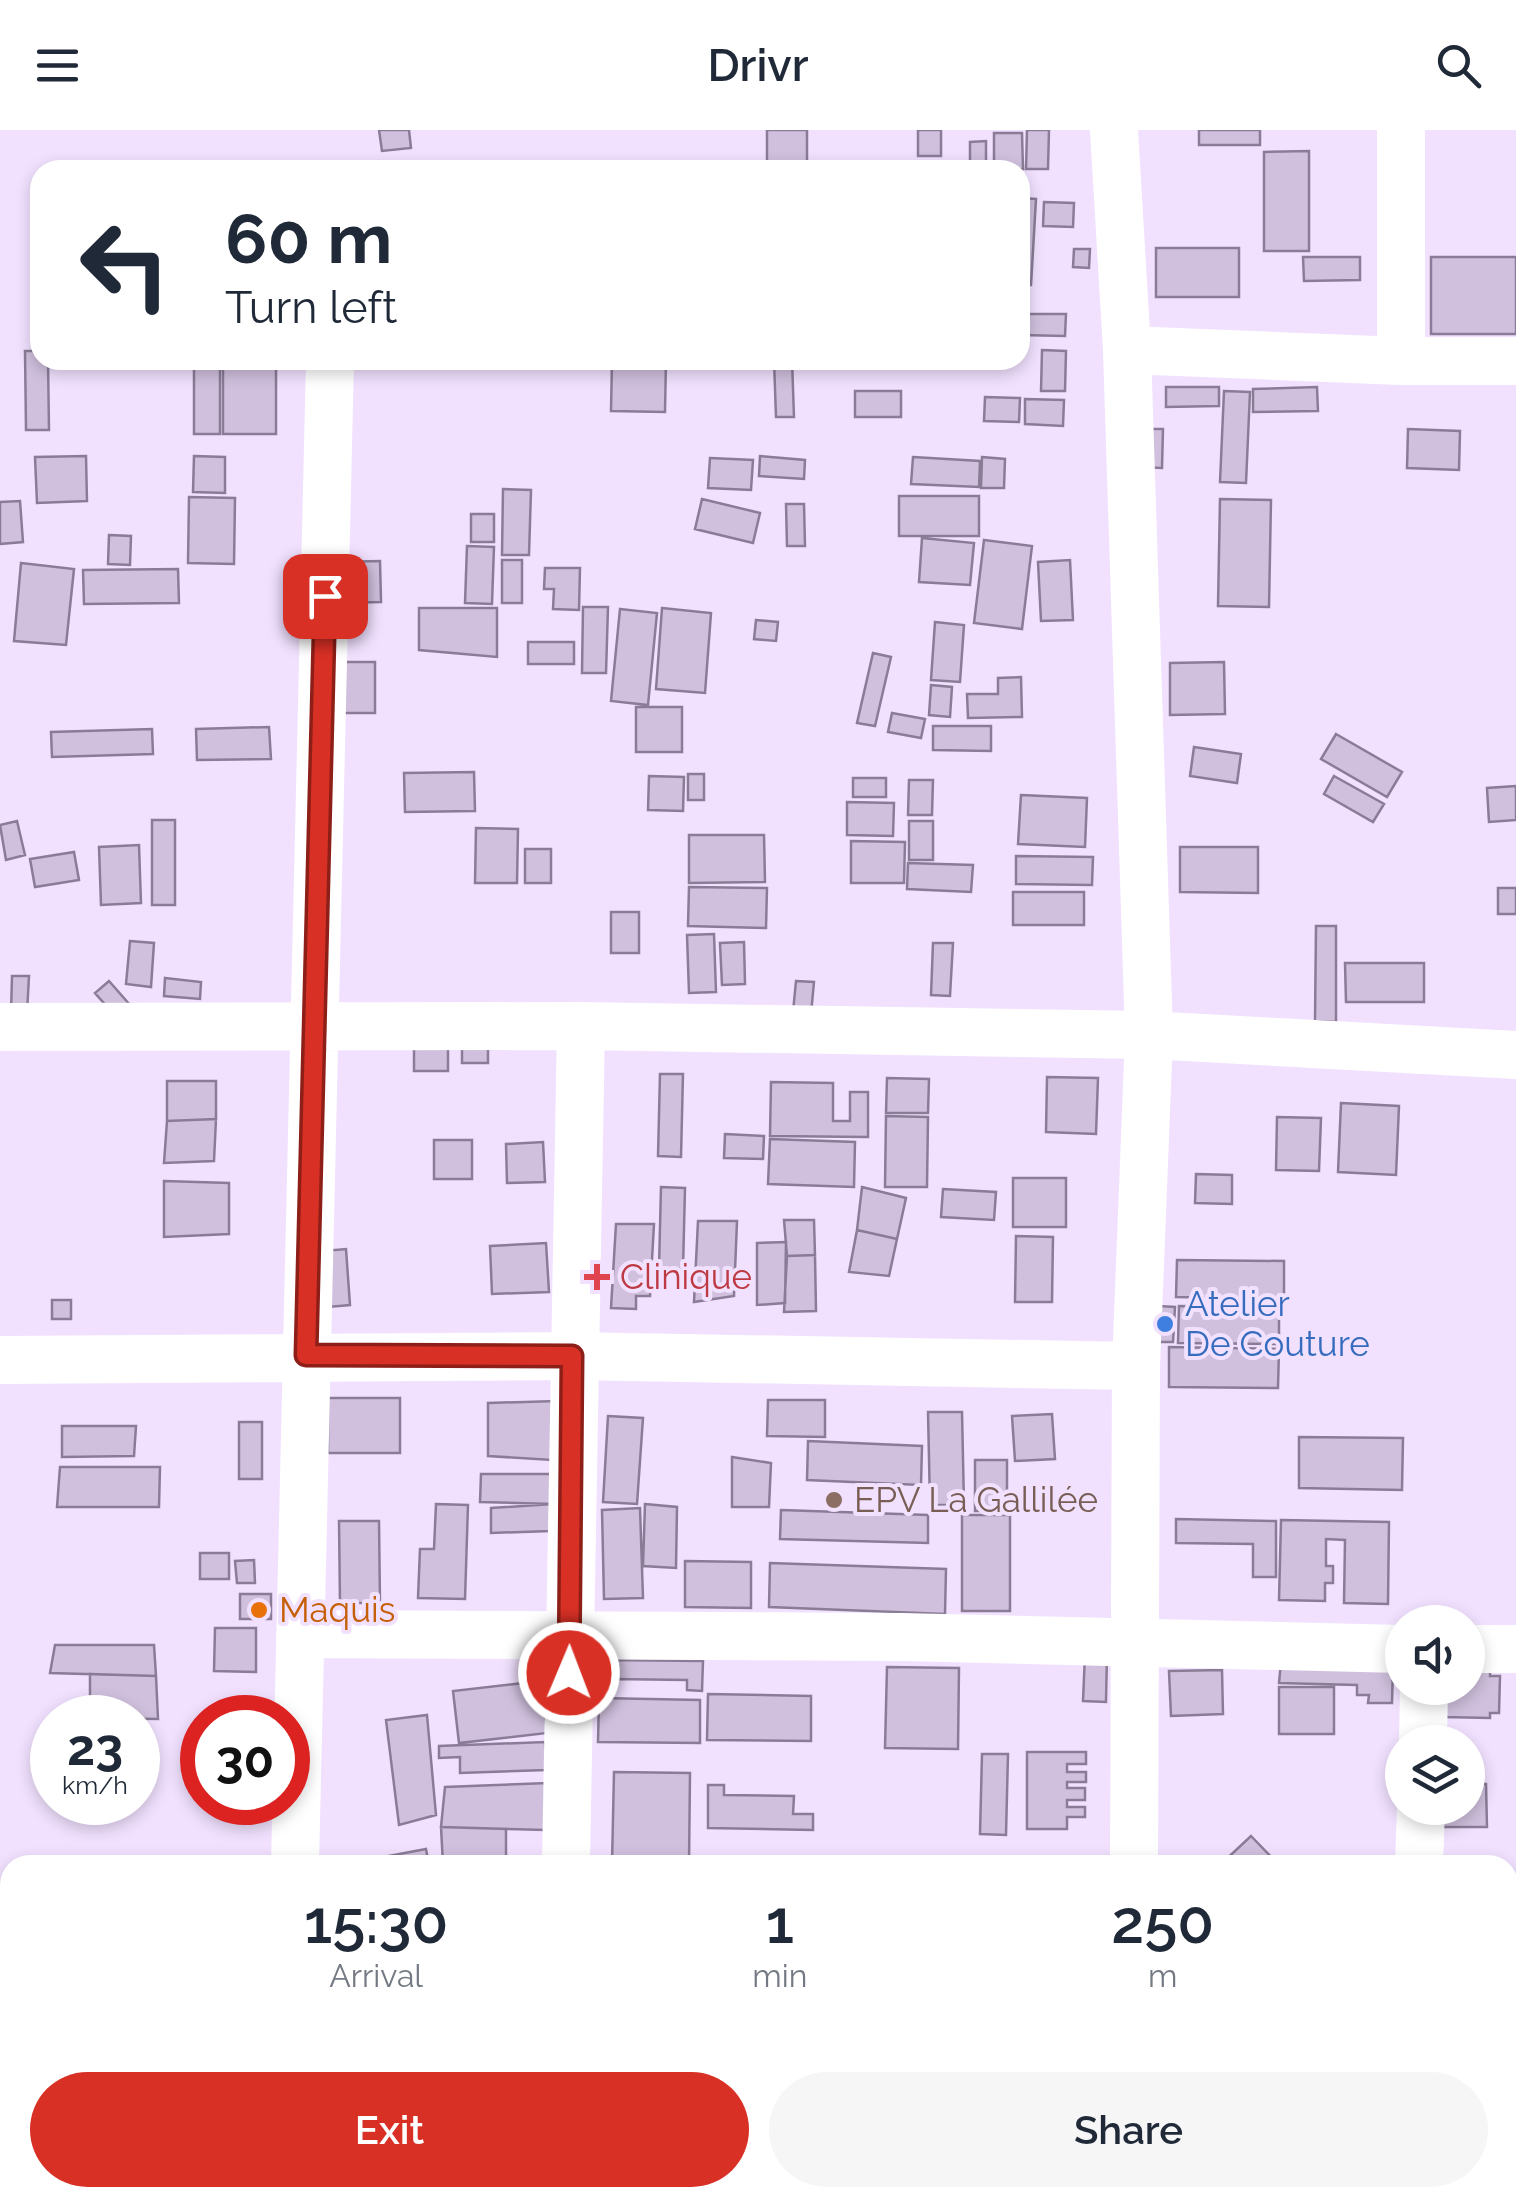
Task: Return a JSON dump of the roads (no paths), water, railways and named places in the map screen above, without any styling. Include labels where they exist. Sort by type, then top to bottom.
[{"type":"street","points":[[1114,130],[1127,350],[1148,1035],[1136,1366],[1134,1855]]},
{"type":"street","points":[[1401,130],[1401,361]]},
{"type":"street","points":[[1127,350],[1401,361],[1516,360]]},
{"type":"street","points":[[295,1855],[330,370]]},
{"type":"street","points":[[566,1855],[572,1356],[581,1026]]},
{"type":"street","points":[[0,1027],[581,1026],[1148,1035],[1516,1055]]},
{"type":"street","points":[[0,1360],[572,1356],[1136,1366]]},
{"type":"street","points":[[300,1634],[1385,1648]]},
{"type":"street","points":[[1485,1649],[1516,1649]]},
{"type":"street","points":[[1420,1855],[1421,1825]]},
{"type":"place","name":"Clinique","points":[[597,1277]]},
{"type":"place","name":"Atelier De Couture","points":[[1165,1324]]},
{"type":"place","name":"EPV La Gallilée","points":[[834,1500]]},
{"type":"place","name":"Maquis","points":[[259,1610]]}]
